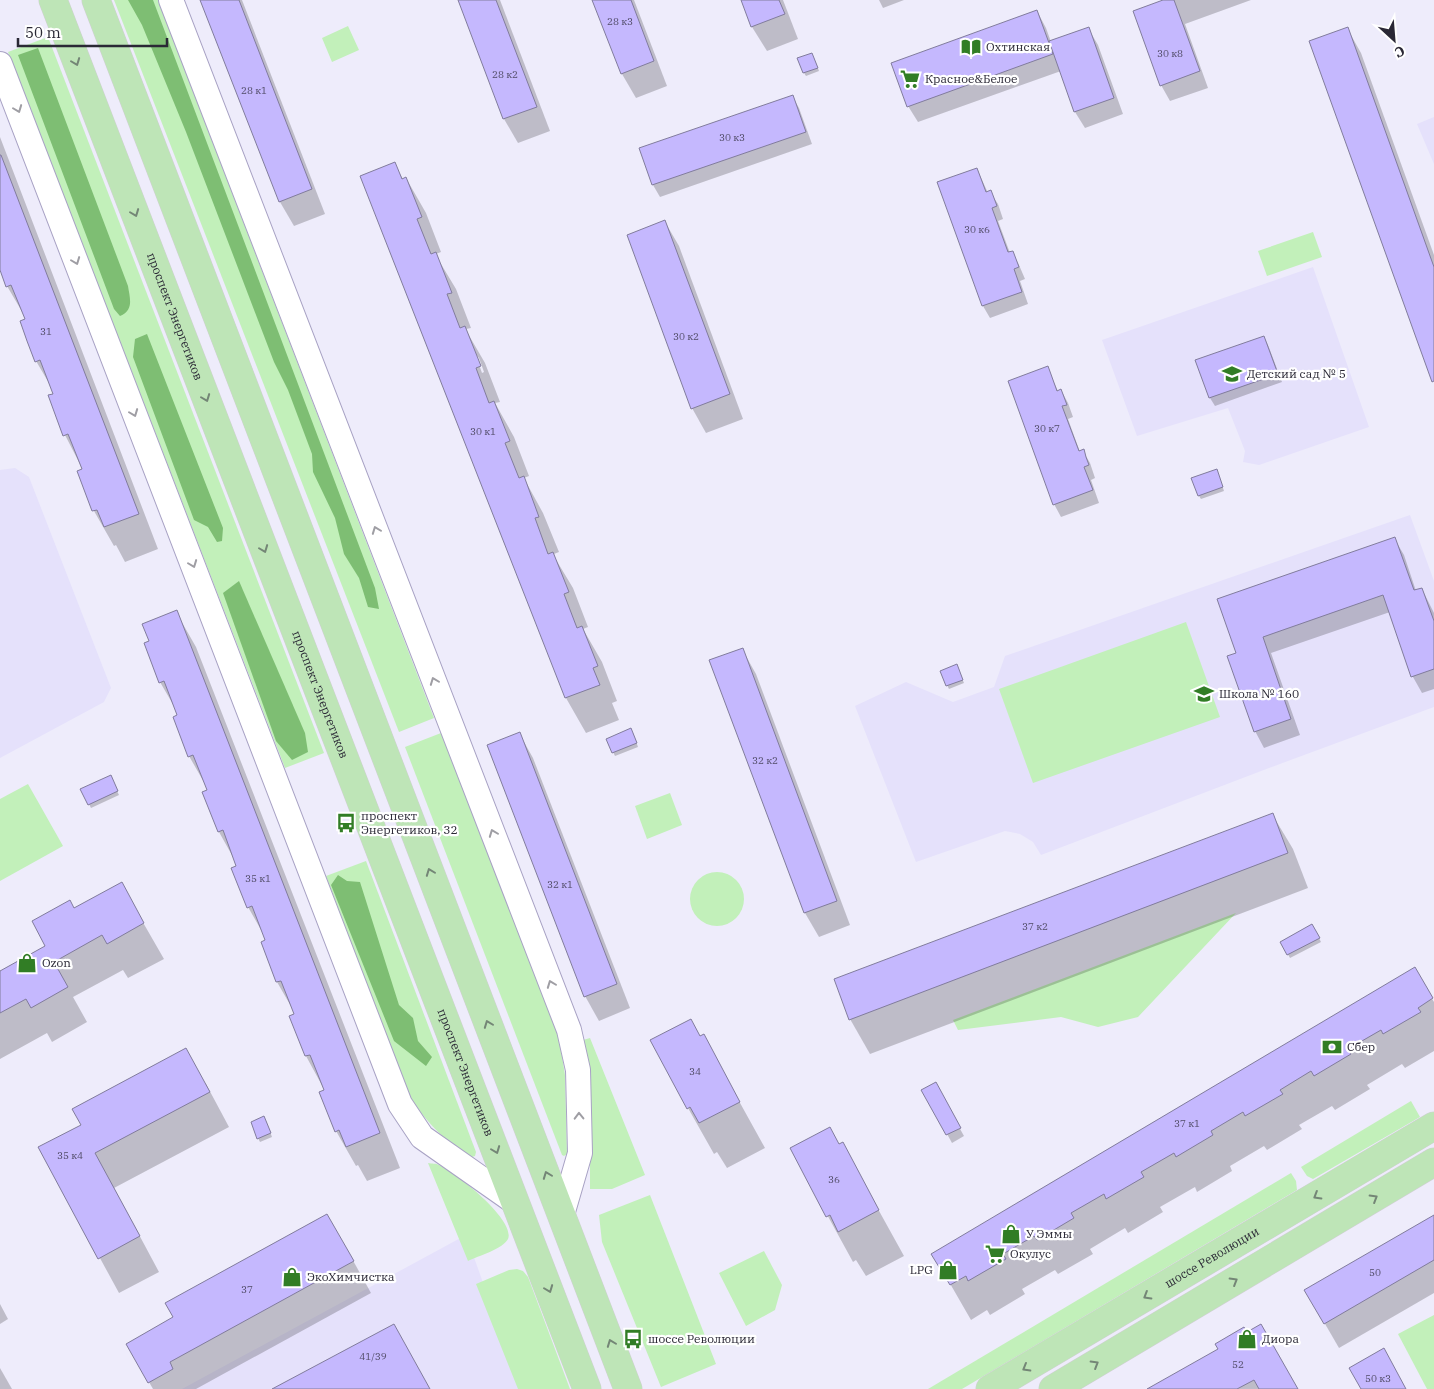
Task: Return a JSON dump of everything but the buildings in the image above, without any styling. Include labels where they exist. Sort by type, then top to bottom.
[{"type":"main road","name":"проспект Энергетиков","points":[[52,0],[588,1389]]},
{"type":"main road","points":[[96,0],[628,1389]]},
{"type":"main road","name":"шоссе Революции","points":[[990,1389],[1434,1126]]},
{"type":"main road","points":[[1053,1389],[1434,1162]]},
{"type":"street","points":[[171,0],[569,1030],[578,1070],[580,1153],[562,1215]]},
{"type":"street","points":[[0,64],[400,1104],[422,1138],[516,1203]]},
{"type":"shaded area","points":[[1434,117],[1434,164],[1417,124]]},
{"type":"shaded area","name":"Детский сад № 5","points":[[1313,267],[1369,427],[1259,465],[1243,462],[1245,451],[1228,408],[1137,436],[1102,340]]},
{"type":"shaded area","points":[[15,468],[29,477],[111,688],[104,702],[0,758],[0,470]]},
{"type":"shaded area","name":"Школа № 160","points":[[1410,515],[1434,581],[1434,707],[1041,855],[1033,842],[1020,834],[1005,831],[916,862],[855,706],[906,682],[953,702],[994,687],[1005,656]]},
{"type":"shaded area","points":[[466,1235],[521,1389],[182,1389]]},
{"type":"green space","points":[[114,0],[158,0],[434,718],[399,732]]},
{"type":"green space","points":[[128,0],[153,0],[375,588],[379,609],[368,607],[359,578],[344,554],[335,518],[313,472],[312,454],[288,390],[274,362],[186,132],[142,25]]},
{"type":"green space","points":[[348,26],[359,50],[332,62],[322,38]]},
{"type":"green space","points":[[48,37],[324,753],[285,768],[8,52]]},
{"type":"green space","points":[[38,48],[128,286],[130,304],[127,311],[120,316],[114,309],[18,55]]},
{"type":"green space","points":[[1313,232],[1322,257],[1267,276],[1258,251]]},
{"type":"green space","points":[[147,334],[223,528],[222,541],[217,542],[208,527],[194,520],[133,357],[135,339]]},
{"type":"green space","points":[[239,581],[305,733],[308,752],[292,760],[276,741],[223,593]]},
{"type":"green space","points":[[1186,622],[1220,717],[1033,783],[999,689]]},
{"type":"green space","points":[[441,733],[559,1037],[565,1075],[567,1154],[564,1156],[562,1155],[405,747]]},
{"type":"green space","points":[[28,784],[63,846],[0,881],[0,799]]},
{"type":"green space","points":[[670,793],[682,825],[647,839],[635,806]]},
{"type":"green space","points":[[366,861],[476,1152],[475,1156],[472,1157],[462,1151],[445,1138],[431,1125],[411,1100],[326,876]]},
{"type":"green space","points":[[717,872],[727,874],[736,880],[742,889],[744,899],[742,909],[736,918],[727,924],[717,926],[707,924],[698,918],[692,909],[690,899],[692,889],[698,880],[707,874]]},
{"type":"green space","points":[[338,875],[347,881],[360,882],[399,1005],[413,1018],[418,1041],[432,1057],[426,1066],[394,1041],[331,885]]},
{"type":"green space","points":[[1236,913],[1138,1017],[1098,1027],[1061,1017],[958,1030],[953,1020]]},
{"type":"green space","points":[[590,1038],[645,1175],[612,1189],[590,1189],[590,1097],[583,1040]]},
{"type":"green space","points":[[1411,1101],[1420,1117],[1313,1179],[1307,1176],[1301,1167]]},
{"type":"green space","points":[[428,1163],[438,1164],[447,1169],[470,1186],[494,1209],[503,1220],[508,1231],[508,1239],[505,1243],[468,1261]]},
{"type":"green space","points":[[1291,1173],[1296,1181],[1297,1190],[962,1389],[928,1389]]},
{"type":"green space","points":[[650,1195],[716,1364],[661,1387],[602,1242],[599,1215]]},
{"type":"green space","points":[[764,1251],[782,1285],[775,1310],[746,1326],[719,1273]]},
{"type":"green space","points":[[517,1269],[523,1271],[528,1277],[570,1389],[518,1389],[476,1284],[509,1270]]},
{"type":"green space","points":[[1434,1315],[1434,1389],[1427,1389],[1398,1334]]},
{"type":"place","name":"Охтинская","points":[[971,47]]},
{"type":"place","name":"Красное&Белое","points":[[910,79]]},
{"type":"place","name":"Детский сад № 5","points":[[1232,374]]},
{"type":"place","name":"Школа № 160","points":[[1204,694]]},
{"type":"place","name":"проспект Энергетиков, 32","points":[[346,823]]},
{"type":"place","name":"Ozon","points":[[27,963]]},
{"type":"place","name":"Сбер","points":[[1332,1047]]},
{"type":"place","name":"У Эммы","points":[[1011,1234]]},
{"type":"place","name":"Окулус","points":[[995,1254]]},
{"type":"place","name":"LPG","points":[[948,1270]]},
{"type":"place","name":"ЭкоХимчистка","points":[[292,1277]]},
{"type":"place","name":"шоссе Революции","points":[[633,1339]]},
{"type":"place","name":"Диора","points":[[1247,1339]]}]
